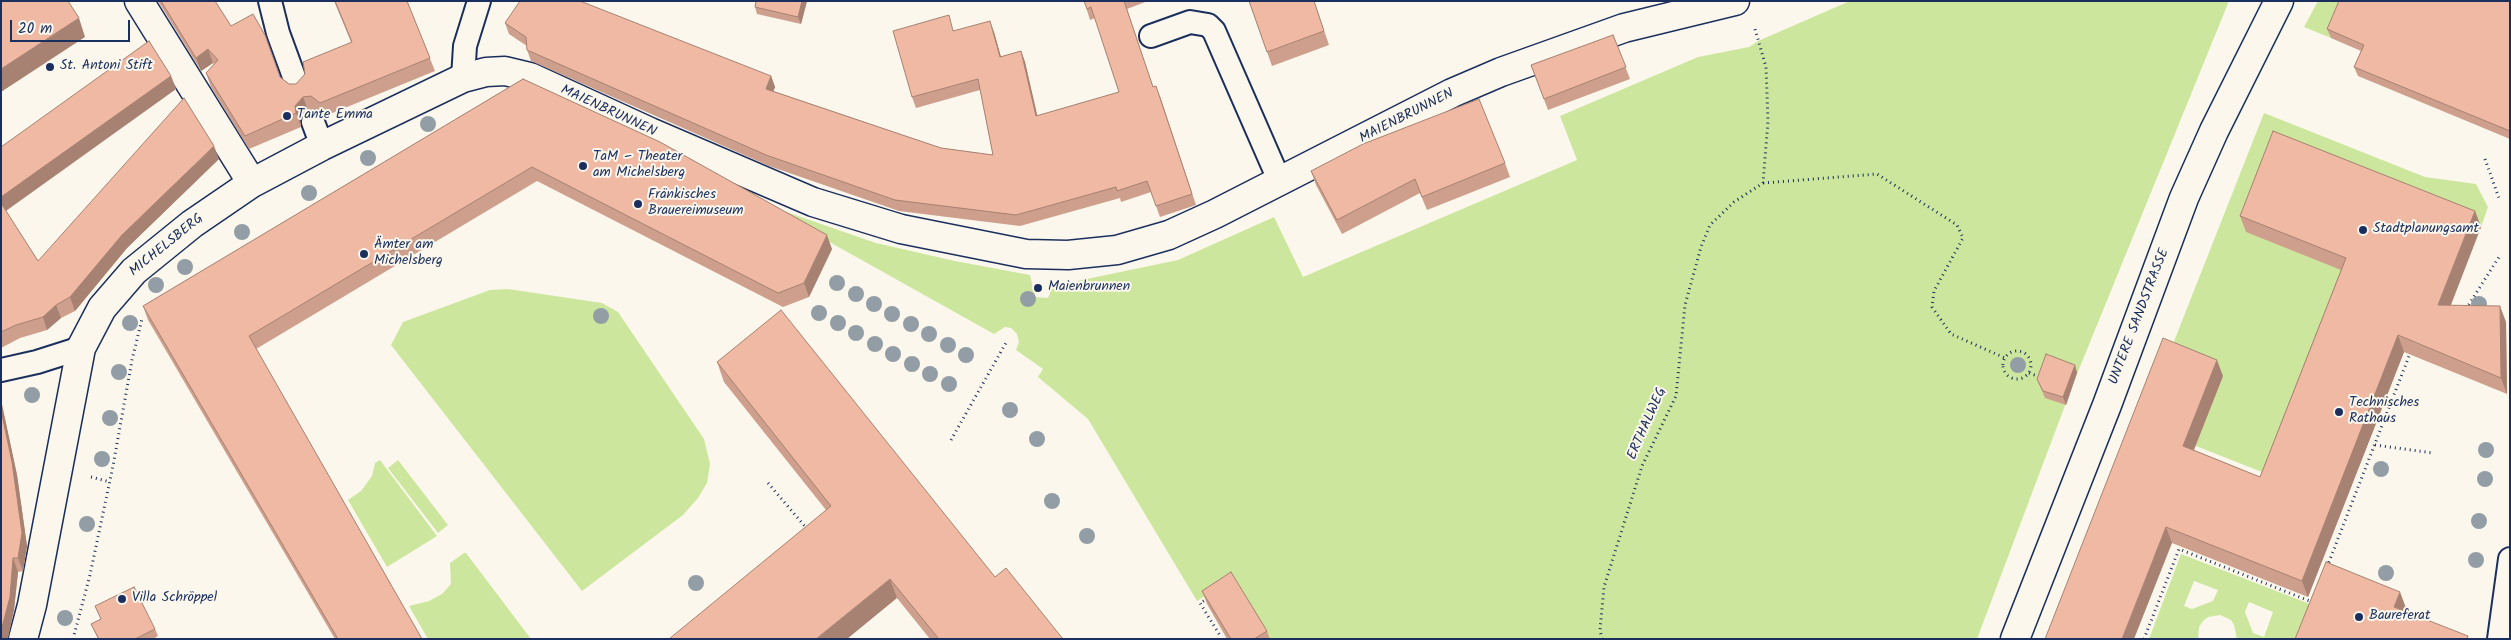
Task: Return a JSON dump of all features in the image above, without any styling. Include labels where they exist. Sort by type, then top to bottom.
[{"type":"street","points":[[139,1],[252,183]]},
{"type":"street","name":"MAIENBRUNNEN","points":[[463,78],[486,72],[505,71],[530,77],[650,132],[813,202],[901,230],[1026,254],[1068,255],[1117,250],[1169,234],[1280,182],[1452,93],[1501,72],[1624,28],[1735,1]]},
{"type":"street","name":"UNTERE SANDSTRASSE","points":[[2015,639],[2107,405],[2184,198],[2214,131],[2279,1]]},
{"type":"street","name":"MICHELSBERG","points":[[23,639],[32,605],[81,348],[102,308],[134,271],[192,224],[252,183],[317,134],[463,78]]},
{"type":"lane","points":[[270,1],[278,33],[297,85]]},
{"type":"lane","points":[[463,78],[465,46],[479,1]]},
{"type":"lane","points":[[1151,36],[1190,22],[1208,24],[1214,31],[1280,182]]},
{"type":"lane","points":[[1,370],[37,362],[81,348]]},
{"type":"lane","points":[[2499,639],[2510,559]]},
{"type":"path","points":[[1758,41],[1766,66],[1768,112],[1763,183]]},
{"type":"path","points":[[2485,159],[2500,201]]},
{"type":"path","name":"ERTHALWEG","points":[[1602,639],[1600,630],[1604,587],[1642,466],[1676,396],[1685,306],[1701,247],[1710,225],[1734,202],[1763,183],[1876,174],[1957,225],[1963,238],[1934,291],[1932,307],[1951,334],[2005,358],[2011,353],[2024,353],[2030,361],[2029,373]]},
{"type":"path","points":[[2464,312],[2499,258]]},
{"type":"path","points":[[73,639],[90,575],[113,466],[140,321],[146,314]]},
{"type":"path","points":[[951,440],[1007,341]]},
{"type":"path","points":[[2324,574],[2414,343]]},
{"type":"path","points":[[2005,358],[2004,371],[2008,376],[2020,379],[2029,373],[2042,378]]},
{"type":"path","points":[[2375,445],[2433,452]]},
{"type":"path","points":[[768,483],[812,535]]},
{"type":"path","points":[[2144,639],[2179,549],[2313,602],[2316,593]]},
{"type":"path","points":[[1214,594],[1200,603],[1221,638]]},
{"type":"green space","points":[[1850,1],[2229,1],[2075,379],[1977,639],[1268,639],[1232,579],[1197,601],[1088,419],[1038,377],[1043,369],[1016,350],[1019,342],[1017,334],[1011,328],[1005,327],[994,334],[808,230],[746,198],[876,243],[955,261],[1030,275],[1035,297],[1048,298],[1055,282],[1063,283],[1068,291],[1074,291],[1077,281],[1178,260],[1274,217],[1303,277],[1577,160],[1560,116],[1698,57],[1749,47],[1758,41]]},
{"type":"green space","points":[[2318,1],[2346,1],[2331,38],[2304,27]]},
{"type":"green space","points":[[2264,113],[2425,177],[2476,184],[2488,207],[2481,227],[2412,298],[2272,476],[2196,446],[2169,354]]},
{"type":"green space","points":[[508,289],[602,303],[618,312],[704,439],[710,464],[707,483],[698,498],[683,515],[582,591],[391,345],[403,322],[490,290]]},
{"type":"green space","points":[[380,460],[437,536],[387,567],[348,500],[361,491],[372,476],[375,463]]},
{"type":"green space","points":[[398,460],[448,525],[438,533],[388,468]]},
{"type":"green space","points":[[466,553],[531,639],[428,639],[409,606],[429,601],[442,594],[451,584],[450,563]]},
{"type":"green space","points":[[2181,554],[2320,608],[2307,639],[2237,639],[2231,620],[2220,615],[2208,617],[2203,621],[2199,627],[2198,639],[2149,639]],"holes":[[[2194,581],[2218,590],[2213,601],[2192,609],[2184,606]],[[2249,602],[2273,612],[2264,637],[2253,633],[2245,612]]]},
{"type":"building","points":[[1,1],[68,1],[79,18],[1,69]]},
{"type":"building","points":[[161,1],[215,1],[231,26],[253,14],[265,35],[280,77],[289,84],[296,84],[305,74],[303,62],[352,42],[335,1],[407,1],[430,58],[320,103],[311,96],[303,97],[295,106],[296,113],[245,136],[206,73],[218,60],[208,49],[196,58]]},
{"type":"building","points":[[520,1],[580,1],[771,76],[766,89],[941,148],[993,155],[978,79],[912,97],[893,31],[949,15],[953,31],[990,21],[1000,57],[1021,51],[1036,116],[1119,92],[1091,7],[1087,9],[1084,1],[1124,1],[1153,87],[1156,86],[1192,194],[1156,206],[1147,181],[1117,191],[1116,187],[1016,215],[895,200],[766,155],[527,50],[526,37],[505,23]]},
{"type":"building","points":[[756,1],[802,1],[798,17],[755,7]]},
{"type":"building","points":[[1249,1],[1314,1],[1324,31],[1267,52]]},
{"type":"building","points":[[2339,1],[2510,1],[2510,131],[2354,67],[2364,45],[2327,29]]},
{"type":"building","points":[[1613,35],[1626,67],[1544,99],[1531,65]]},
{"type":"building","points":[[149,41],[171,76],[1,197],[1,147]]},
{"type":"building","points":[[523,79],[660,142],[827,235],[804,283],[778,293],[532,167],[249,336],[422,639],[338,639],[143,306]]},
{"type":"building","points":[[184,98],[214,146],[122,235],[70,297],[56,305],[43,317],[16,325],[1,332],[1,203],[38,261]]},
{"type":"building","points":[[1479,99],[1505,163],[1422,197],[1415,179],[1337,220],[1311,171],[1363,144]]},
{"type":"building","points":[[2273,131],[2475,211],[2438,305],[2500,306],[2501,378],[2398,335],[2302,581],[2166,527],[2122,639],[2045,639],[2163,338],[2217,360],[2183,446],[2260,477],[2346,258],[2240,216]]},
{"type":"building","points":[[781,310],[995,577],[1006,568],[1063,639],[939,639],[890,579],[816,639],[669,639],[831,506],[717,362]]},
{"type":"building","points":[[2046,354],[2075,365],[2063,397],[2043,391],[2037,379]]},
{"type":"building","points":[[1,410],[12,462],[22,533],[18,558],[13,558],[10,597],[1,631]]},
{"type":"building","points":[[2326,562],[2400,592],[2394,607],[2468,636],[2467,639],[2295,639]]},
{"type":"building","points":[[1231,572],[1267,631],[1254,639],[1231,639],[1202,591]]},
{"type":"building","name":"Villa Schröppel","points":[[134,587],[155,629],[135,639],[99,639],[91,624],[101,619],[95,606]]},
{"type":"place","name":"St. Antoni Stift","points":[[50,67]]},
{"type":"place","name":"Tante Emma","points":[[287,116]]},
{"type":"place","name":"TaM – Theater am Michelsberg","points":[[583,166]]},
{"type":"place","name":"Fränkisches Brauereimuseum","points":[[638,204]]},
{"type":"place","name":"Stadtplanungsamt","points":[[2363,230]]},
{"type":"place","name":"Ämter am Michelsberg","points":[[364,254]]},
{"type":"place","name":"Maienbrunnen","points":[[1038,288]]},
{"type":"place","name":"Technisches Rathaus","points":[[2339,412]]},
{"type":"place","name":"Villa Schröppel","points":[[122,599]]},
{"type":"place","name":"Baureferat","points":[[2359,617]]}]
